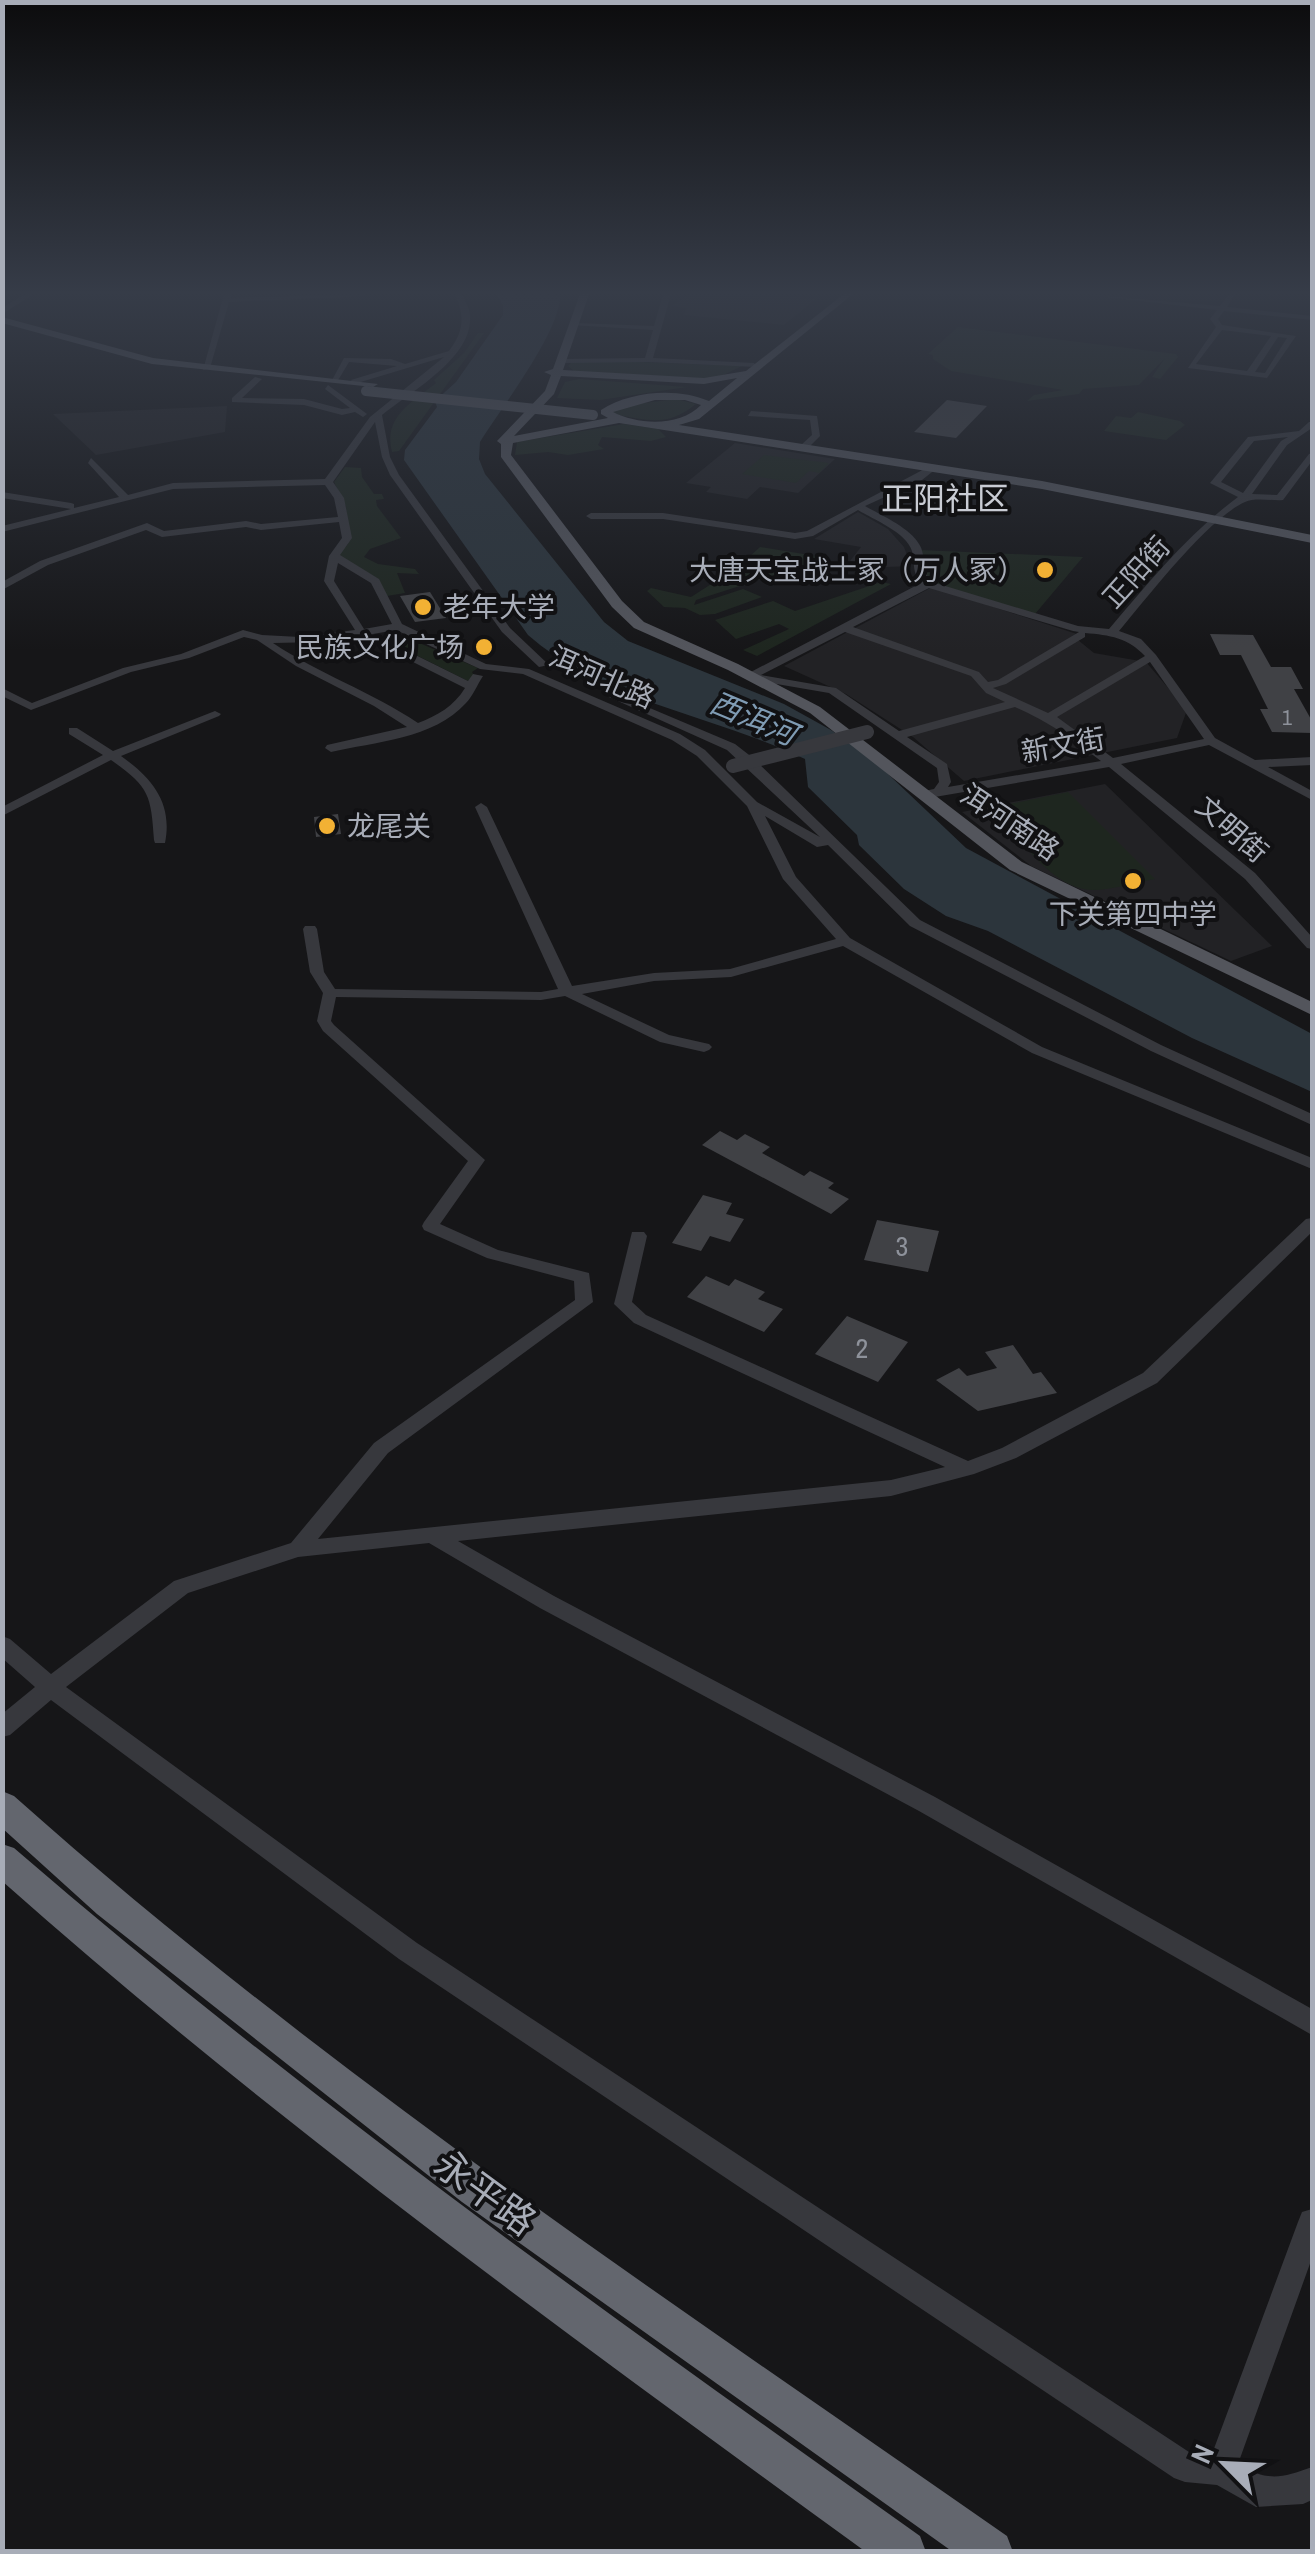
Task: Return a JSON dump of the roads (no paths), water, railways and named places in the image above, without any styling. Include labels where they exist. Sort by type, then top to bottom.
[{"type":"highway","name":"永平路","points":[[2,1806],[109,1903],[461,2177],[990,2552]]},
{"type":"highway","name":"永平路","points":[[2,1858],[69,1919],[245,2063],[458,2226],[904,2552]]},
{"type":"main road","points":[[501,441],[524,413]]},
{"type":"main road","points":[[604,413],[622,420],[932,468],[1312,539]]},
{"type":"main road","points":[[609,413],[622,420]]},
{"type":"main road","points":[[651,424],[699,413]]},
{"type":"main road","points":[[700,413],[694,426],[710,433]]},
{"type":"main road","points":[[501,441],[622,420]]},
{"type":"main road","points":[[515,423],[542,432]]},
{"type":"main road","name":"洱河南路","points":[[501,441],[495,454],[503,471],[618,618],[667,648],[750,677],[814,710],[931,793],[1016,866],[1312,1008]]},
{"type":"street","points":[[364,413],[375,418]]},
{"type":"street","points":[[328,482],[381,413]]},
{"type":"street","points":[[751,414],[814,418],[816,436],[804,448]]},
{"type":"street","points":[[375,418],[395,475],[506,630],[543,665],[731,748],[766,775],[848,860],[925,929],[1156,1048],[1312,1120]]},
{"type":"street","points":[[1245,496],[1284,442],[1312,424]]},
{"type":"street","points":[[1302,433],[1251,439],[1216,483],[1245,496],[1280,498],[1312,456]]},
{"type":"street","points":[[91,460],[124,496]]},
{"type":"street","points":[[591,516],[663,516],[795,536],[810,534],[858,506],[920,478],[932,468]]},
{"type":"street","points":[[2,528],[124,496],[188,485],[328,482]]},
{"type":"street","points":[[328,482],[339,498],[347,538],[334,556],[329,582],[361,632],[470,686]]},
{"type":"street","points":[[2,495],[79,507]]},
{"type":"street","name":"正阳街","points":[[1211,740],[1137,640],[1112,632],[1216,519],[1245,496]]},
{"type":"street","points":[[858,506],[900,530],[916,546],[920,576],[928,584],[1076,629],[1112,632]]},
{"type":"street","points":[[2,586],[44,563],[148,526],[162,534],[246,524],[261,527],[345,520]]},
{"type":"street","points":[[262,640],[320,638],[398,626],[376,581],[334,556]]},
{"type":"street","points":[[750,677],[928,584]]},
{"type":"street","name":"洱河北路","points":[[398,626],[484,667],[525,671],[676,737],[726,768],[752,804],[790,879],[845,941],[1038,1050],[1312,1164]]},
{"type":"street","name":"文明街","points":[[845,628],[974,674],[986,686],[1060,723],[1250,876],[1312,944]]},
{"type":"street","points":[[2,691],[32,707],[126,670],[184,656],[243,634],[262,640],[285,657],[390,709],[415,727]]},
{"type":"street","points":[[986,686],[1002,682],[1081,635]]},
{"type":"street","points":[[1046,719],[1147,659]]},
{"type":"street","points":[[525,671],[528,664],[543,665]]},
{"type":"street","points":[[331,748],[415,727],[454,708],[484,667]]},
{"type":"street","points":[[750,677],[832,690],[943,768],[946,777],[931,793]]},
{"type":"street","points":[[726,768],[868,732],[893,731],[1016,703]]},
{"type":"street","points":[[2,812],[108,756],[215,714]]},
{"type":"street","points":[[72,731],[136,771],[157,798],[160,840]]},
{"type":"street","points":[[1211,740],[1312,796]]},
{"type":"street","name":"新文街","points":[[931,793],[1108,763],[1211,740]]},
{"type":"street","points":[[1253,764],[1312,761]]},
{"type":"street","points":[[752,804],[848,860]]},
{"type":"street","points":[[481,807],[567,992],[665,1038],[704,1047]]},
{"type":"street","points":[[298,1549],[380,1448],[584,1302],[583,1277],[493,1254],[430,1226],[477,1160],[328,1028],[324,1021],[330,993],[317,972],[310,929]]},
{"type":"street","points":[[330,993],[541,996],[654,978],[732,973],[845,941]]},
{"type":"street","points":[[2,1728],[181,1587],[298,1549],[891,1488],[967,1469],[1009,1453],[1150,1378],[1312,1223]]},
{"type":"street","points":[[638,1236],[623,1304],[640,1318],[967,1469]]},
{"type":"street","points":[[430,1535],[928,1804],[1312,2022]]},
{"type":"street","points":[[2,1646],[50,1687],[408,1951],[1185,2468],[1222,2470],[1256,2492],[1303,2489],[1312,2482]]},
{"type":"street","points":[[1222,2470],[1312,2222]]},
{"type":"water","name":"西洱河","points":[[432,413],[499,413],[480,442],[479,459],[485,474],[604,622],[628,641],[784,704],[831,730],[869,756],[966,848],[1312,1034],[1312,1092],[1192,1038],[988,931],[946,916],[904,889],[808,787],[805,759],[626,693],[559,658],[528,635],[404,460],[405,450]]},
{"type":"place","name":"大唐天宝战士冢（万人冢）","points":[[1045,570]]},
{"type":"place","name":"老年大学","points":[[423,607]]},
{"type":"place","name":"民族文化广场","points":[[484,647]]},
{"type":"place","name":"龙尾关","points":[[327,826]]},
{"type":"place","name":"下关第四中学","points":[[1133,881]]},
{"type":"district","name":"正阳社区","points":[[945,499]]}]
